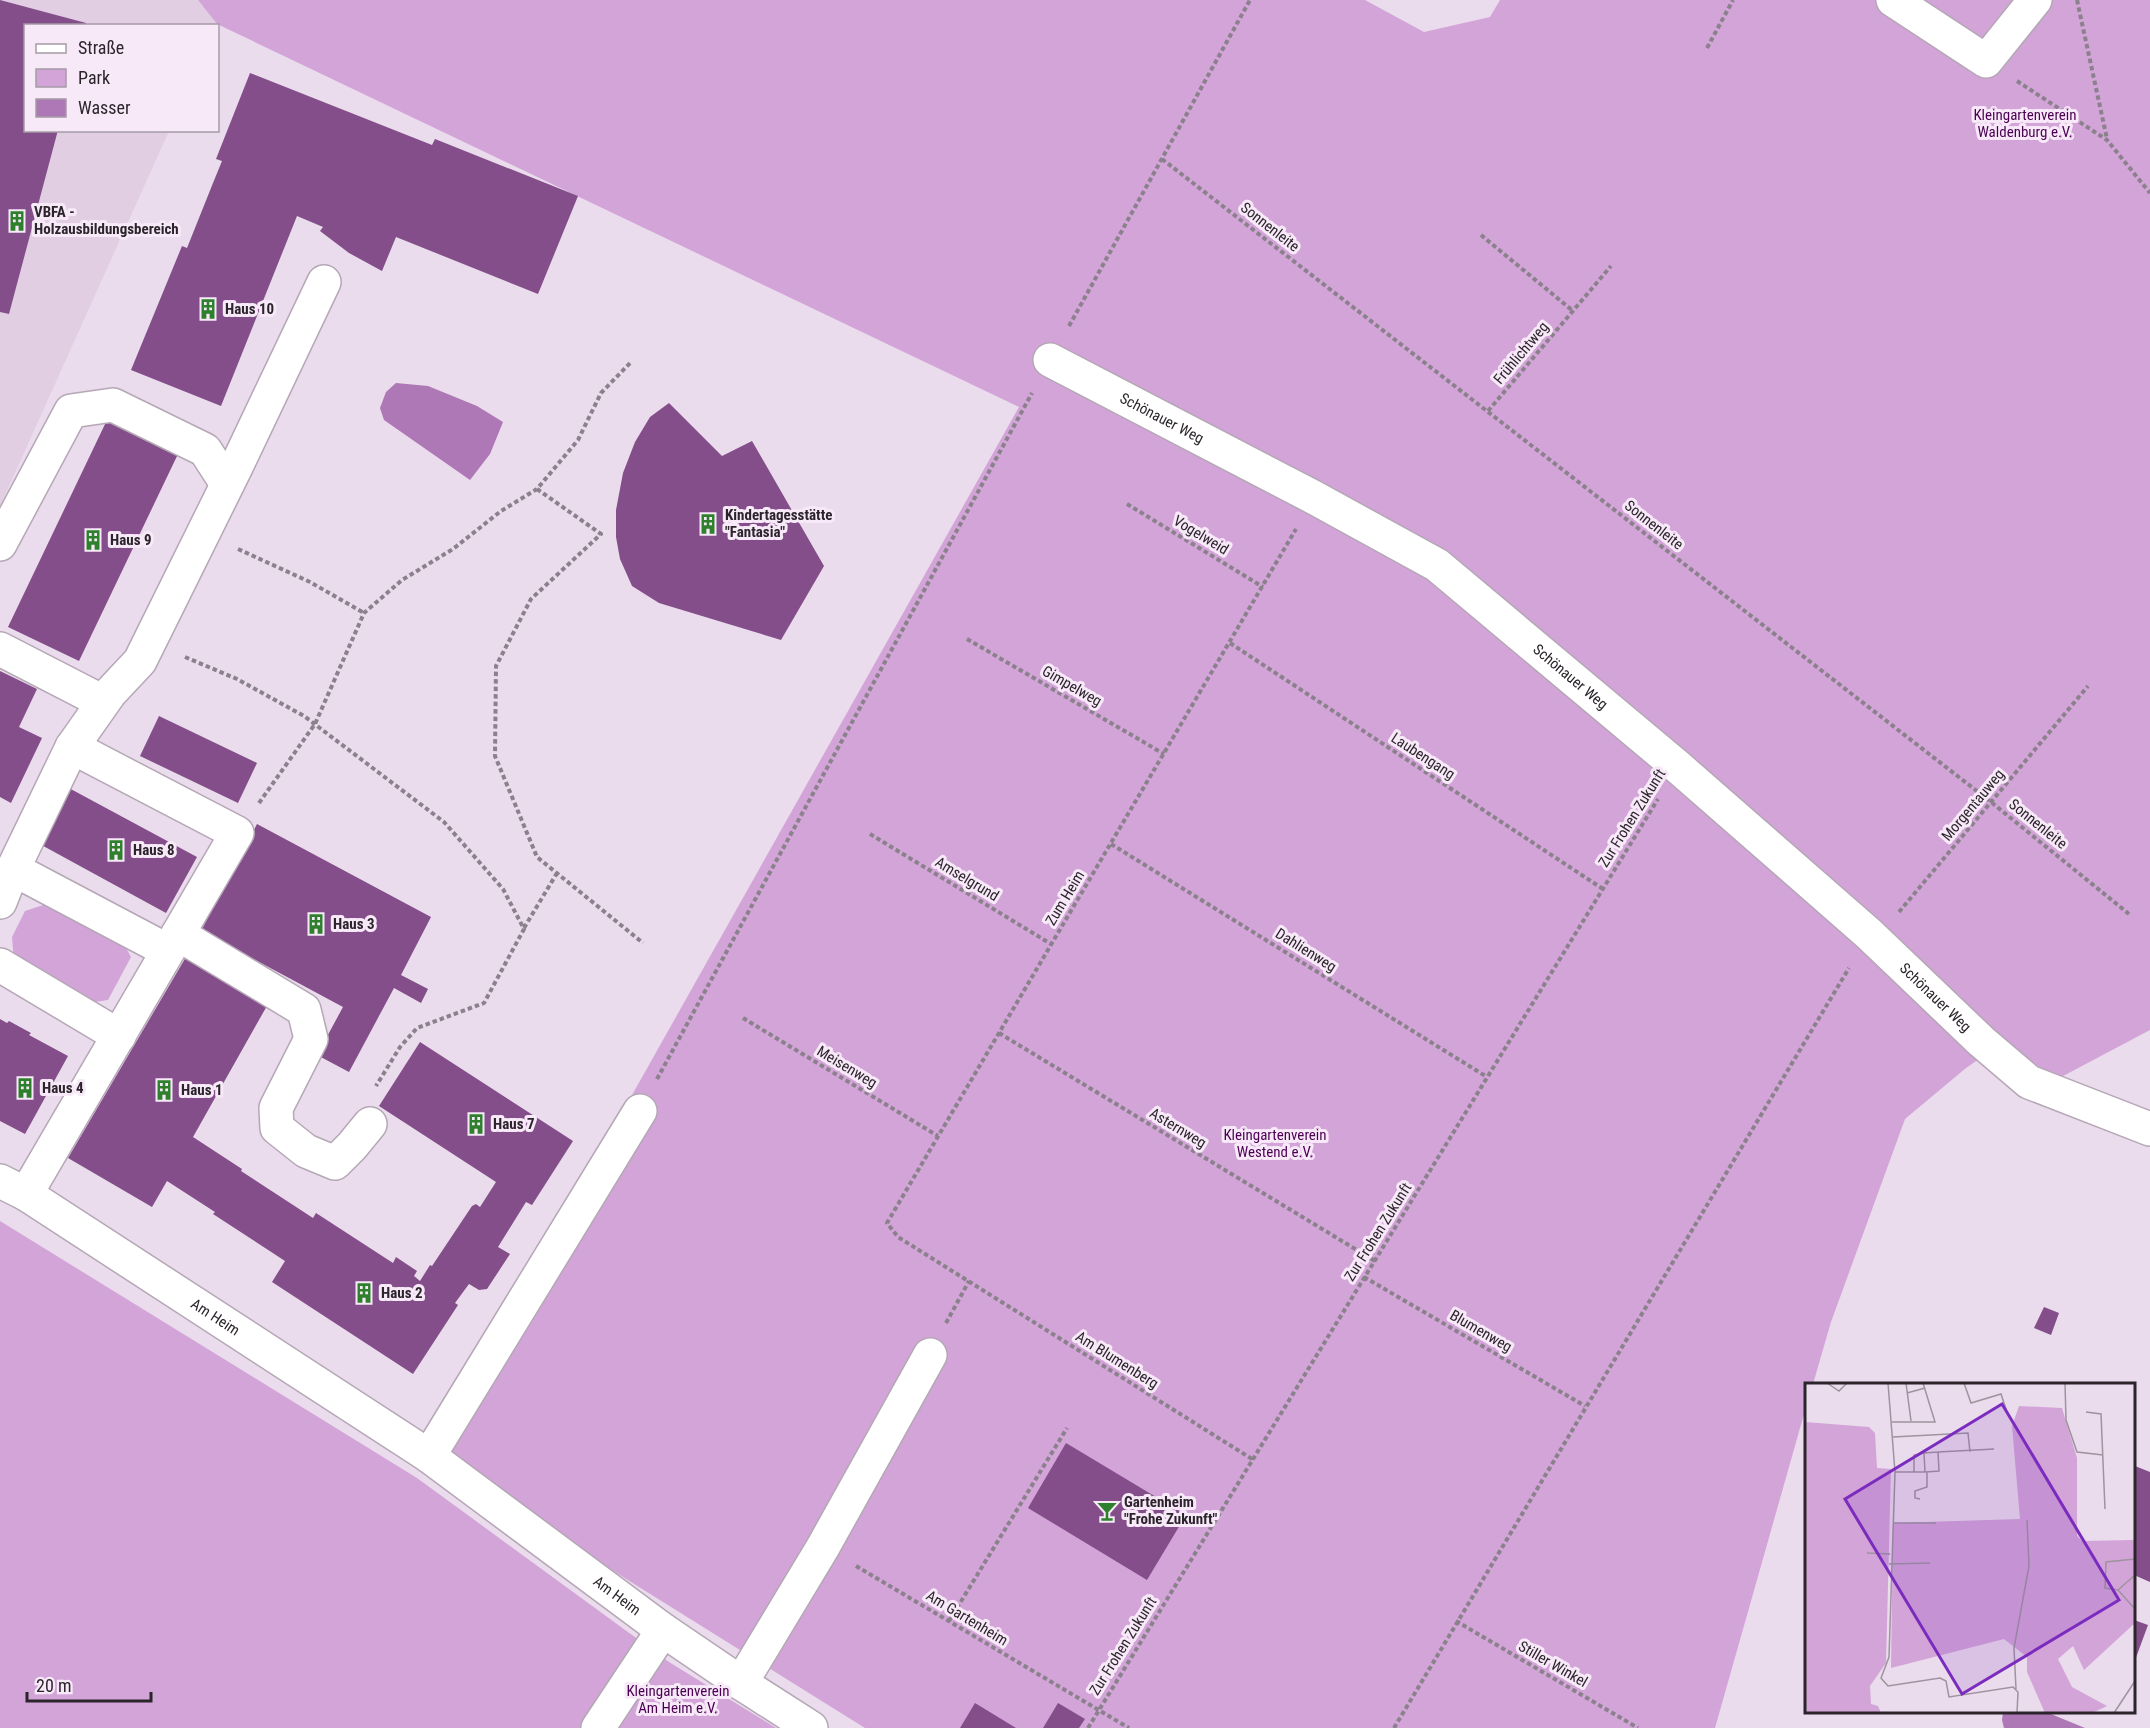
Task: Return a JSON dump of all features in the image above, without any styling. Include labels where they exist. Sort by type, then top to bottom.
[{"type":"street","points":[[1893,0],[1986,61],[2036,0]]},
{"type":"street","points":[[0,902],[72,747],[103,702],[140,661],[324,282]]},
{"type":"street","name":"Schönauer Weg","points":[[1050,360],[1315,498],[1437,565],[1678,767],[1872,937],[2029,1082],[2150,1129]]},
{"type":"street","points":[[0,544],[71,411],[113,405],[205,450],[227,484]]},
{"type":"street","points":[[0,649],[103,702]]},
{"type":"street","points":[[13,1188],[119,1036],[237,833],[72,747]]},
{"type":"street","points":[[14,869],[173,943],[304,1010],[311,1039],[276,1108],[277,1128],[306,1151],[335,1162],[370,1124]]},
{"type":"street","points":[[0,965],[119,1036]]},
{"type":"street","points":[[429,1456],[640,1111]]},
{"type":"street","name":"Am Heim","points":[[13,1188],[429,1456],[663,1630],[811,1728]]},
{"type":"street","points":[[741,1683],[823,1546],[930,1355]]},
{"type":"street","points":[[598,1728],[663,1630]]},
{"type":"path","points":[[640,1111],[1050,360],[1250,0]]},
{"type":"path","points":[[1707,48],[1733,0]]},
{"type":"path","points":[[2077,0],[2107,140]]},
{"type":"path","points":[[1986,61],[2107,140],[2150,194]]},
{"type":"path","name":"Sonnenleite","points":[[1162,159],[1991,802],[2129,914]]},
{"type":"path","points":[[1481,234],[1573,311]]},
{"type":"path","name":"Frühlichtweg","points":[[1488,411],[1611,266]]},
{"type":"path","points":[[237,833],[315,724],[364,613],[402,580],[453,549],[501,512],[537,489],[578,440],[601,393],[631,362]]},
{"type":"path","points":[[537,489],[601,534],[531,599],[496,666],[495,756],[537,857],[643,943]]},
{"type":"path","name":"Zum Heim","points":[[969,1281],[898,1237],[887,1223],[1315,498]]},
{"type":"path","name":"Vogelweid","points":[[1126,504],[1263,586]]},
{"type":"path","points":[[200,537],[250,554],[310,582],[364,613]]},
{"type":"path","name":"Gimpelweg","points":[[967,639],[1164,754]]},
{"type":"path","name":"Laubengang","points":[[1230,643],[1603,889]]},
{"type":"path","points":[[142,656],[179,655],[237,678],[315,724],[444,822],[502,889],[524,929]]},
{"type":"path","name":"Morgentauweg","points":[[1394,1728],[1585,1406],[1872,937],[1991,802],[2088,686]]},
{"type":"path","name":"Zur Frohen Zukunft","points":[[1088,1728],[1678,767]]},
{"type":"path","name":"Amselgrund","points":[[870,834],[1052,944]]},
{"type":"path","name":"Dahlienweg","points":[[1111,844],[1487,1077]]},
{"type":"path","points":[[370,1124],[376,1087],[400,1047],[417,1028],[484,1003],[557,873]]},
{"type":"path","name":"Meisenweg","points":[[743,1018],[938,1136]]},
{"type":"path","name":"Asternweg","points":[[999,1034],[1375,1261]]},
{"type":"path","name":"Blumenweg","points":[[1364,1277],[1585,1406]]},
{"type":"path","points":[[930,1355],[969,1281]]},
{"type":"path","name":"Am Blumenberg","points":[[969,1281],[1252,1459]]},
{"type":"path","points":[[950,1621],[1067,1428]]},
{"type":"path","name":"Am Gartenheim","points":[[823,1546],[1129,1728]]},
{"type":"path","name":"Stiller Winkel","points":[[1456,1621],[1638,1728]]},
{"type":"shaded area","points":[[0,0],[198,0],[217,24],[24,24],[24,132],[169,132],[0,506]]},
{"type":"green space","name":"Kleingartenverein Westend e.V.","points":[[198,0],[1365,0],[1424,32],[1490,17],[1500,0],[2150,0],[2150,1030],[2048,1084],[1998,1046],[1966,1068],[1905,1119],[1831,1322],[1813,1383],[1805,1383],[1805,1411],[1715,1728],[865,1728],[429,1456],[1019,407],[217,24]]},
{"type":"green space","points":[[52,902],[120,937],[131,957],[108,1000],[88,1003],[14,962],[12,937],[25,911]]},
{"type":"green space","name":"Kleingartenverein Am Heim e.V.","points":[[0,1221],[417,1478],[669,1662],[776,1728],[0,1728]]},
{"type":"water","points":[[396,383],[428,386],[477,406],[503,422],[490,454],[470,480],[384,420],[380,408],[386,392]]},
{"type":"water","points":[[2003,1713],[2048,1713],[2085,1728],[2004,1728]]},
{"type":"building","name":"VBFA - Holzausbildungsbereich","points":[[0,0],[86,24],[24,24],[24,132],[57,132],[9,314],[0,312]]},
{"type":"building","points":[[250,73],[432,145],[435,139],[578,196],[538,294],[396,237],[382,271],[349,253],[320,231],[323,227],[297,216],[221,406],[131,370],[182,246],[187,248],[222,161],[216,159]]},
{"type":"building","name":"Kindertagesstätte \"Fantasia\"","points":[[669,403],[722,456],[752,441],[824,566],[781,640],[659,603],[632,586],[620,559],[616,537],[616,510],[623,473],[635,442],[650,417]]},
{"type":"building","name":"Haus 9","points":[[107,420],[178,454],[79,661],[8,627]]},
{"type":"building","points":[[0,671],[37,689],[19,727],[42,738],[11,803],[0,797]]},
{"type":"building","points":[[159,716],[257,763],[238,803],[140,756]]},
{"type":"building","name":"Haus 8","points":[[67,787],[197,857],[166,913],[36,842]]},
{"type":"building","name":"Haus 3","points":[[257,824],[431,917],[401,975],[428,989],[421,1003],[394,988],[349,1072],[317,1055],[343,1007],[201,931]]},
{"type":"building","points":[[186,957],[268,1004],[193,1137],[313,1218],[316,1213],[393,1263],[396,1257],[417,1271],[414,1276],[420,1281],[472,1206],[476,1204],[480,1207],[496,1182],[379,1106],[420,1042],[573,1141],[532,1205],[526,1202],[498,1247],[510,1254],[487,1289],[479,1290],[469,1284],[455,1303],[458,1305],[413,1374],[272,1282],[285,1261],[167,1181],[152,1207],[68,1158]]},
{"type":"building","name":"Haus 4","points":[[0,1019],[7,1023],[9,1021],[31,1033],[29,1035],[68,1056],[25,1134],[0,1121]]},
{"type":"building","points":[[2044,1307],[2059,1313],[2051,1335],[2034,1328]]},
{"type":"building","name":"Gartenheim \"Frohe Zukunft\"","points":[[1066,1443],[1186,1515],[1147,1580],[1028,1508]]},
{"type":"building","points":[[2135,1466],[2150,1472],[2150,1582],[2135,1575]]},
{"type":"building","points":[[2135,1620],[2148,1625],[2135,1660]]},
{"type":"building","points":[[975,1703],[1016,1728],[960,1728]]},
{"type":"building","points":[[1058,1703],[1085,1719],[1079,1728],[1043,1728]]},
{"type":"place","name":"VBFA - Holzausbildungsbereich","points":[[17,221]]},
{"type":"place","name":"Haus 10","points":[[208,309]]},
{"type":"place","name":"Kindertagesstätte \"Fantasia\"","points":[[708,524]]},
{"type":"place","name":"Haus 9","points":[[93,540]]},
{"type":"place","name":"Haus 8","points":[[116,850]]},
{"type":"place","name":"Haus 3","points":[[316,924]]},
{"type":"place","name":"Haus 4","points":[[25,1088]]},
{"type":"place","name":"Haus 1","points":[[164,1090]]},
{"type":"place","name":"Haus 7","points":[[476,1124]]},
{"type":"place","name":"Haus 2","points":[[364,1293]]},
{"type":"place","name":"Gartenheim \"Frohe Zukunft\"","points":[[1107,1511]]},
{"type":"park label","name":"Kleingartenverein Waldenburg e.V.","points":[[2025,124]]}]
